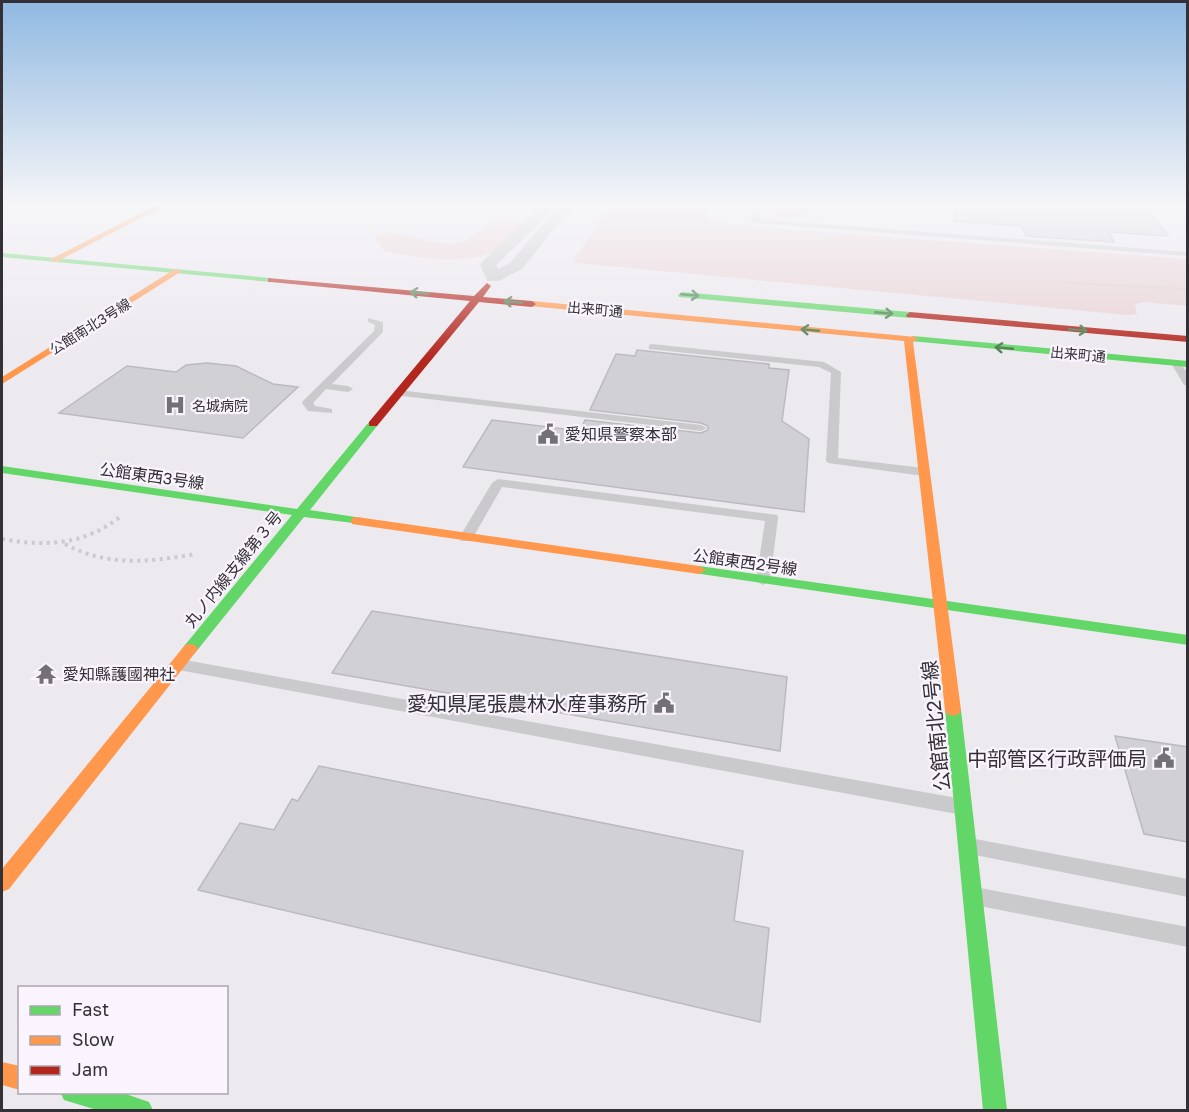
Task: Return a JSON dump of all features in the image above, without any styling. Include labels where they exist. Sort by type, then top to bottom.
[{"type":"street","name":"出来町通","points":[[2,255],[1182,364]]},
{"type":"street","points":[[53,260],[63,255]]},
{"type":"street","points":[[493,278],[489,264],[498,255]]},
{"type":"street","points":[[493,278],[516,266],[525,255]]},
{"type":"street","name":"公館南北3号線","points":[[2,381],[178,271]]},
{"type":"street","points":[[473,276],[515,280]]},
{"type":"street","name":"丸ノ内線支線第３号","points":[[2,883],[298,514],[493,278]]},
{"type":"street","name":"出来町通","points":[[668,293],[1188,339]]},
{"type":"street","name":"公館南北2号線","points":[[908,339],[942,606],[994,1110]]},
{"type":"street","name":"公館東西3号線","points":[[2,470],[298,514]]},
{"type":"street","name":"公館東西2号線","points":[[298,514],[1188,640]]},
{"type":"street","points":[[2,1074],[18,1078]]},
{"type":"street","points":[[80,1094],[141,1110]]},
{"type":"lane","points":[[328,411],[312,409],[307,403],[378,332],[380,324],[371,320]]},
{"type":"lane","points":[[652,347],[821,364],[836,372],[832,461],[924,471]]},
{"type":"lane","points":[[1182,364],[1188,383]]},
{"type":"lane","points":[[324,386],[348,389]]},
{"type":"lane","points":[[398,393],[701,428]]},
{"type":"lane","points":[[466,538],[498,483],[772,518],[763,581]]},
{"type":"lane","points":[[177,665],[962,806]]},
{"type":"lane","points":[[967,846],[1188,888]]},
{"type":"lane","points":[[972,895],[1188,937]]},
{"type":"path","points":[[1068,283],[1188,289]]},
{"type":"path","points":[[2,539],[35,545],[65,544],[112,525],[121,516]]},
{"type":"path","points":[[65,544],[75,551],[127,562],[155,561],[196,554]]},
{"type":"shaded area","points":[[402,255],[485,255],[454,259]]},
{"type":"shaded area","points":[[577,255],[1131,255],[1187,259],[1187,306],[1145,302],[1135,304],[1137,314],[1128,315],[577,263],[574,259]]},
{"type":"building","name":"愛知県警察本部","points":[[637,350],[769,364],[769,368],[789,370],[782,421],[809,439],[804,512],[463,467],[492,420],[580,431],[585,420],[701,433],[708,430],[708,426],[701,423],[590,410],[616,354],[635,356]]},
{"type":"building","name":"名城病院","points":[[207,363],[236,366],[273,384],[298,387],[243,438],[59,413],[127,366],[176,372],[186,365]]},
{"type":"building","points":[[372,611],[787,677],[780,751],[332,673]]},
{"type":"building","points":[[1115,736],[1188,747],[1188,842],[1144,834]]},
{"type":"building","points":[[319,766],[743,851],[734,921],[769,928],[760,1022],[198,890],[240,823],[274,830],[292,799],[298,801]]},
{"type":"traffic: fast","points":[[2,255],[271,280]]},
{"type":"traffic: fast","points":[[682,295],[910,315]]},
{"type":"traffic: fast","points":[[913,339],[1188,364]]},
{"type":"traffic: fast","points":[[190,649],[373,424]]},
{"type":"traffic: fast","points":[[2,470],[357,521]]},
{"type":"traffic: fast","points":[[699,570],[1188,640]]},
{"type":"traffic: fast","points":[[953,710],[995,1110]]},
{"type":"traffic: fast","points":[[80,1094],[141,1110]]},
{"type":"traffic: slow","points":[[53,260],[63,255]]},
{"type":"traffic: slow","points":[[2,381],[178,271]]},
{"type":"traffic: slow","points":[[532,304],[913,339]]},
{"type":"traffic: slow","points":[[908,339],[953,710]]},
{"type":"traffic: slow","points":[[357,521],[699,570]]},
{"type":"traffic: slow","points":[[2,883],[190,649]]},
{"type":"traffic: slow","points":[[2,1074],[18,1078]]},
{"type":"traffic: jam","points":[[271,280],[532,304]]},
{"type":"traffic: jam","points":[[373,424],[487,286]]},
{"type":"traffic: jam","points":[[910,315],[1188,339]]},
{"type":"place","name":"名城病院","points":[[175,405]]},
{"type":"place","name":"愛知県警察本部","points":[[548,434]]},
{"type":"place","name":"愛知縣護國神社","points":[[46,674]]},
{"type":"place","name":"愛知県尾張農林水産事務所","points":[[664,703]]},
{"type":"place","name":"中部管区行政評価局","points":[[1164,758]]}]
